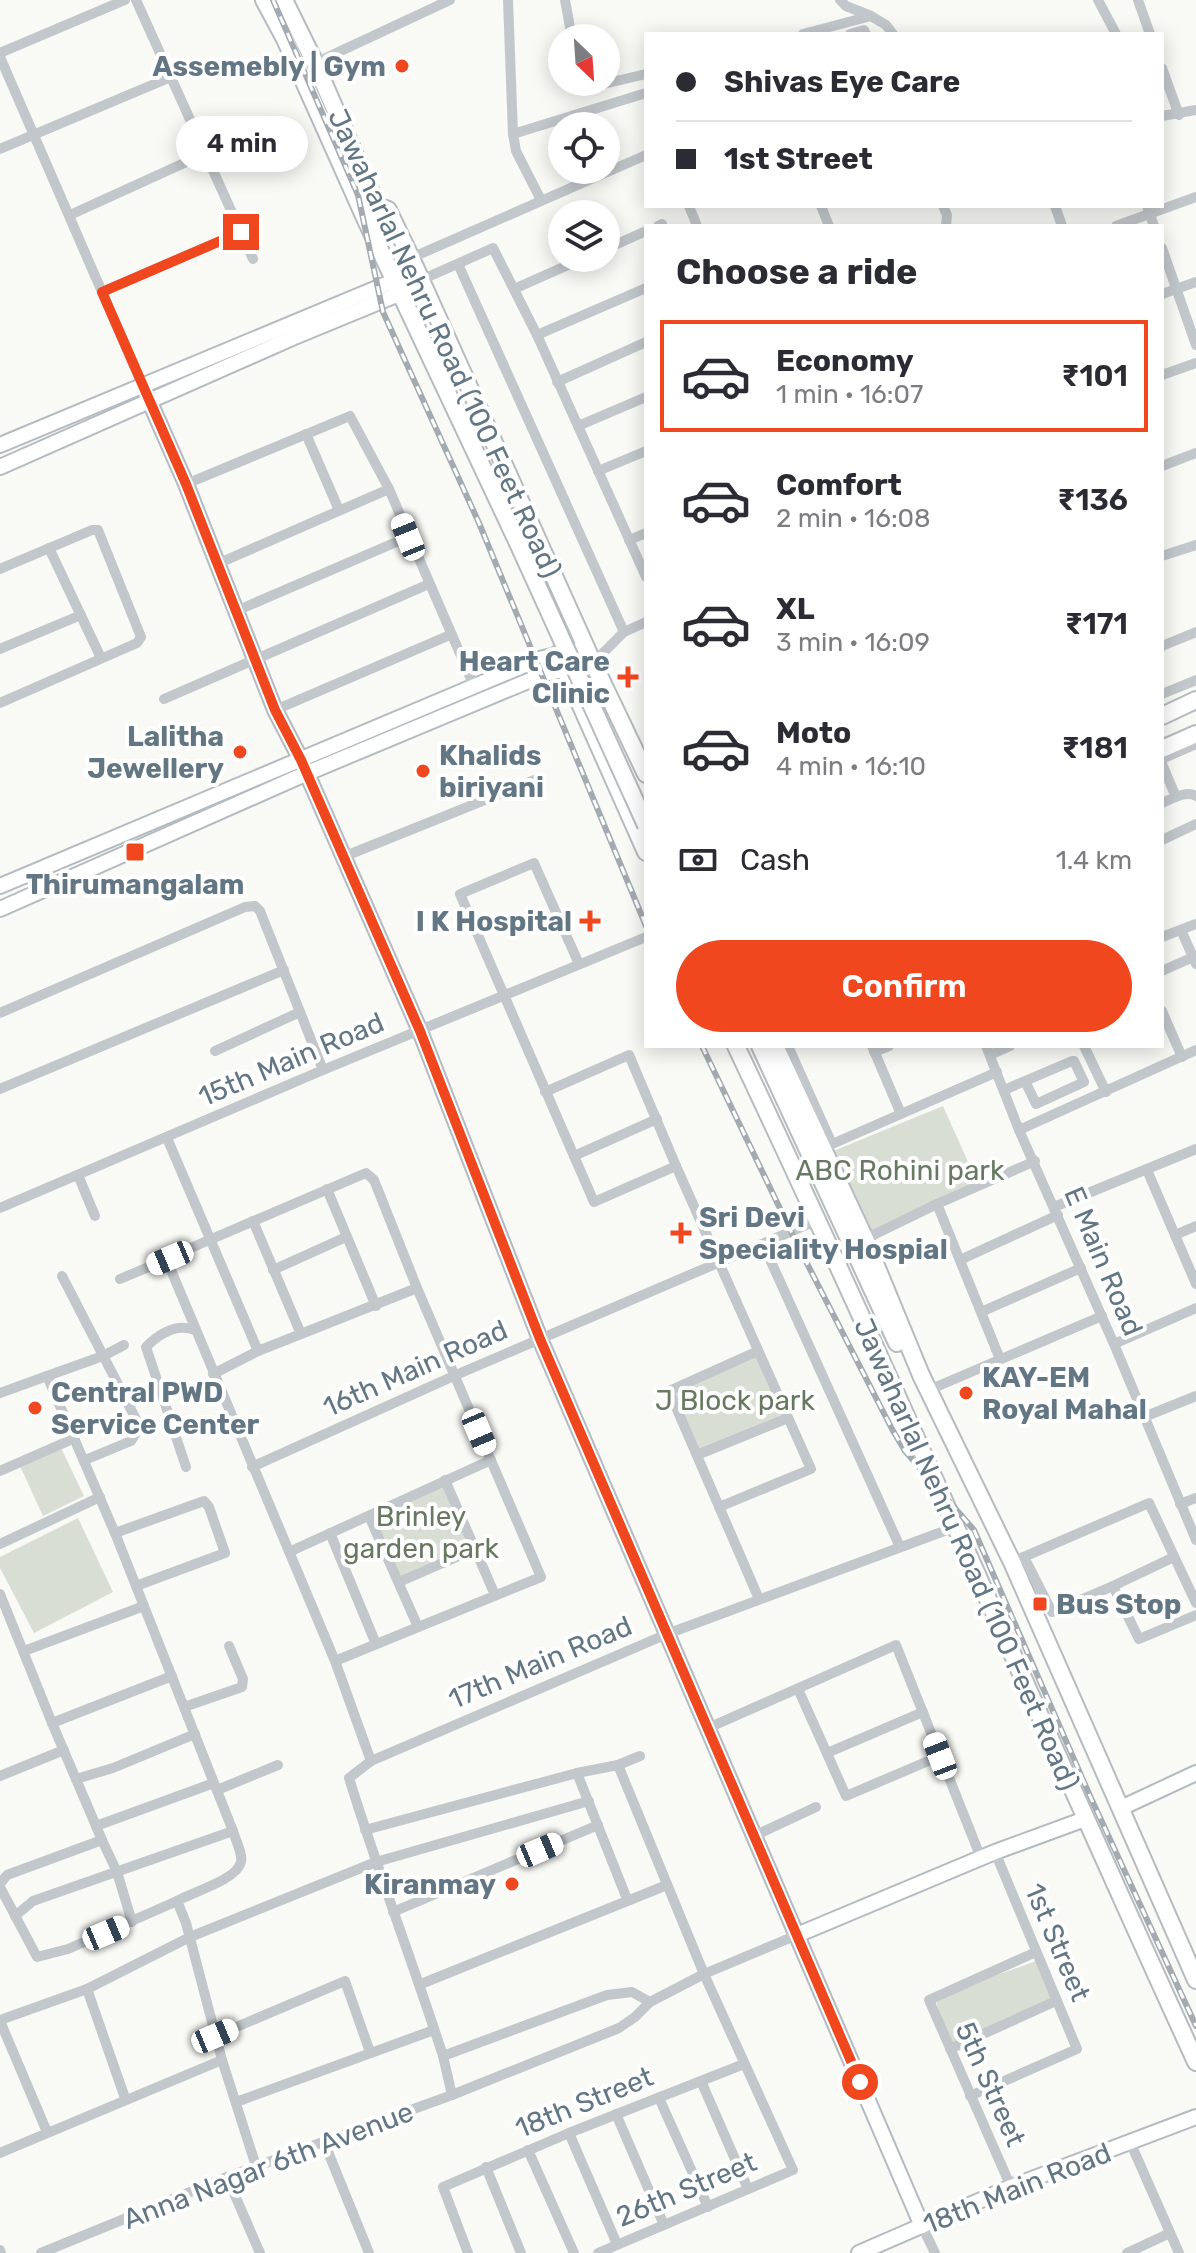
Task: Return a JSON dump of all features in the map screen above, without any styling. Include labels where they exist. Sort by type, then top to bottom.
[{"type":"main road","name":"Jawaharlal Nehru Road (100 Feet Road)","points":[[264,0],[371,212]]},
{"type":"main road","name":"Jawaharlal Nehru Road (100 Feet Road)","points":[[284,0],[315,63],[371,212],[364,228],[392,290]]},
{"type":"main road","name":"Jawaharlal Nehru Road (100 Feet Road)","points":[[371,212],[388,210],[644,770]]},
{"type":"main road","points":[[371,212],[521,540],[644,820]]},
{"type":"main road","points":[[521,540],[644,796]]},
{"type":"main road","points":[[516,561],[542,550]]},
{"type":"main road","points":[[562,662],[644,847]]},
{"type":"main road","points":[[1164,715],[1196,700]]},
{"type":"main road","points":[[1164,748],[1196,734]]},
{"type":"main road","name":"Jawaharlal Nehru Road (100 Feet Road)","points":[[737,1048],[818,1220],[1196,2062]]},
{"type":"main road","points":[[747,1048],[816,1152],[892,1366],[894,1391]]},
{"type":"main road","points":[[761,1048],[816,1152],[907,1364],[925,1383]]},
{"type":"main road","name":"Jawaharlal Nehru Road (100 Feet Road)","points":[[776,1048],[816,1152],[865,1239],[925,1383],[1018,1559],[1196,1980]]},
{"type":"street","points":[[125,0],[0,55],[186,484],[275,710],[420,1031],[540,1339],[935,2253]]},
{"type":"street","points":[[136,0],[253,259]]},
{"type":"street","points":[[315,63],[450,0]]},
{"type":"street","points":[[508,0],[513,134],[516,151],[541,200]]},
{"type":"street","points":[[565,0],[569,24]]},
{"type":"street","points":[[840,0],[846,6],[886,25],[891,32]]},
{"type":"street","points":[[1098,0],[1115,32]]},
{"type":"street","points":[[1138,0],[1149,32]]},
{"type":"street","points":[[811,32],[871,16]]},
{"type":"street","points":[[620,80],[644,74]]},
{"type":"street","points":[[1164,74],[1179,115]]},
{"type":"street","points":[[0,149],[171,77]]},
{"type":"street","points":[[513,134],[644,94]]},
{"type":"street","points":[[1164,116],[1196,110]]},
{"type":"street","points":[[70,215],[204,154]]},
{"type":"street","points":[[411,258],[644,156]]},
{"type":"street","points":[[1164,205],[1196,197]]},
{"type":"street","points":[[1120,224],[1149,209]]},
{"type":"street","points":[[102,292],[241,232]]},
{"type":"street","points":[[620,243],[644,232]]},
{"type":"street","points":[[421,280],[493,248],[537,335],[644,573]]},
{"type":"street","points":[[1164,254],[1196,345]]},
{"type":"street","points":[[458,264],[624,632]]},
{"type":"street","points":[[514,289],[552,272]]},
{"type":"street","points":[[1164,293],[1196,282]]},
{"type":"street","points":[[537,335],[644,289]]},
{"type":"street","points":[[0,445],[142,384],[392,290]]},
{"type":"street","points":[[0,467],[392,290]]},
{"type":"street","points":[[557,382],[644,343]]},
{"type":"street","points":[[1164,374],[1196,363]]},
{"type":"street","points":[[578,426],[644,398]]},
{"type":"street","points":[[186,484],[350,416],[389,489],[474,686]]},
{"type":"street","points":[[306,434],[339,510]]},
{"type":"street","points":[[598,471],[644,452]]},
{"type":"street","points":[[1164,465],[1196,453]]},
{"type":"street","points":[[217,564],[389,489]]},
{"type":"street","points":[[0,569],[96,530],[141,639],[0,703]]},
{"type":"street","points":[[629,540],[644,534]]},
{"type":"street","points":[[236,611],[408,537]]},
{"type":"street","points":[[1164,555],[1196,545]]},
{"type":"street","points":[[49,548],[101,658]]},
{"type":"street","points":[[164,699],[429,584]]},
{"type":"street","points":[[0,649],[81,615]]},
{"type":"street","points":[[0,886],[545,674],[562,662],[590,655],[624,632],[644,623]]},
{"type":"street","points":[[1164,645],[1196,632]]},
{"type":"street","points":[[275,710],[450,635]]},
{"type":"street","points":[[0,909],[474,686],[539,659],[562,662]]},
{"type":"street","points":[[1164,693],[1196,680]]},
{"type":"street","points":[[1164,760],[1196,744]]},
{"type":"street","points":[[1164,766],[1176,797]]},
{"type":"street","points":[[343,857],[537,779]]},
{"type":"street","points":[[1164,802],[1191,793],[1196,796]]},
{"type":"street","points":[[1164,839],[1196,824]]},
{"type":"street","points":[[579,964],[534,863],[460,894],[594,1202],[676,1166]]},
{"type":"street","points":[[0,1013],[245,907],[255,906],[260,911],[323,1070]]},
{"type":"street","points":[[1164,936],[1196,924]]},
{"type":"street","points":[[1164,970],[1194,961],[1181,930]]},
{"type":"street","name":"15th Main Road","points":[[0,1208],[644,938]]},
{"type":"street","points":[[0,1089],[284,970]]},
{"type":"street","points":[[215,1051],[300,1012]]},
{"type":"street","points":[[1164,1016],[1182,1057]]},
{"type":"street","points":[[789,1048],[816,1152],[997,1072]]},
{"type":"street","points":[[1088,1048],[1106,1092]]},
{"type":"street","points":[[873,1049],[901,1114]]},
{"type":"street","name":"E Main Road","points":[[988,1050],[1019,1130],[1102,1316],[1196,1540]]},
{"type":"street","points":[[1019,1130],[1196,1050]]},
{"type":"street","points":[[545,1092],[629,1055],[811,1469],[719,1507]]},
{"type":"street","points":[[1004,1090],[1025,1081],[1074,1061],[1084,1082],[1036,1104],[1025,1081]]},
{"type":"street","points":[[1075,1088],[1082,1102]]},
{"type":"street","points":[[574,1156],[657,1119]]},
{"type":"street","points":[[167,1138],[258,1351]]},
{"type":"street","points":[[960,1260],[1056,1211],[1196,1149]]},
{"type":"street","points":[[865,1239],[1035,1161]]},
{"type":"street","points":[[1147,1170],[1196,1284]]},
{"type":"street","points":[[120,1279],[362,1173],[372,1177],[541,1577],[335,1661]]},
{"type":"street","points":[[78,1175],[95,1216]]},
{"type":"street","points":[[327,1189],[376,1306]]},
{"type":"street","points":[[937,1204],[1000,1359]]},
{"type":"street","name":"16th Main Road","points":[[252,1467],[456,1375],[818,1220]]},
{"type":"street","points":[[253,1221],[301,1334]]},
{"type":"street","points":[[1175,1235],[1196,1226]]},
{"type":"street","points":[[273,1270],[346,1237]]},
{"type":"street","points":[[763,1244],[900,1547]]},
{"type":"street","points":[[170,1258],[168,1267],[335,1661],[371,1761]]},
{"type":"street","points":[[981,1312],[1081,1268]]},
{"type":"street","points":[[62,1276],[140,1427],[131,1441],[85,1460]]},
{"type":"street","points":[[213,1374],[258,1351],[417,1288]]},
{"type":"street","points":[[1114,1344],[1196,1308]]},
{"type":"street","points":[[925,1383],[1000,1359],[1102,1316]]},
{"type":"street","points":[[186,1467],[146,1347],[160,1334],[185,1327],[195,1330]]},
{"type":"street","points":[[0,1393],[103,1356],[124,1345]]},
{"type":"street","points":[[758,1351],[669,1391],[759,1599]]},
{"type":"street","points":[[47,1376],[115,1533],[242,1860],[221,1882],[68,1949],[37,1957],[0,1885],[10,1873],[102,1840]]},
{"type":"street","points":[[1144,1417],[1196,1396]]},
{"type":"street","points":[[697,1455],[788,1418]]},
{"type":"street","points":[[0,1471],[75,1438]]},
{"type":"street","points":[[289,1552],[491,1460]]},
{"type":"street","points":[[445,1480],[495,1595]]},
{"type":"street","points":[[0,1544],[100,1497]]},
{"type":"street","points":[[1180,1504],[1196,1498]]},
{"type":"street","points":[[115,1533],[204,1501],[209,1507],[225,1553],[136,1586]]},
{"type":"street","points":[[1174,1557],[1052,1612],[1018,1559],[1149,1503],[1196,1603]]},
{"type":"street","points":[[369,1516],[418,1627]]},
{"type":"street","name":"17th Main Road","points":[[371,1761],[667,1634],[955,1527]]},
{"type":"street","points":[[330,1533],[376,1644]]},
{"type":"street","points":[[399,1582],[475,1549]]},
{"type":"street","points":[[1113,1586],[1139,1639],[1196,1615]]},
{"type":"street","points":[[0,1594],[117,1872],[132,1922]]},
{"type":"street","points":[[24,1651],[144,1606]]},
{"type":"street","name":"1st Street","points":[[798,1689],[896,1645],[940,1756],[1036,1952],[1077,2049],[970,2096]]},
{"type":"street","points":[[184,1707],[242,1687],[243,1679],[229,1646]]},
{"type":"street","points":[[52,1723],[172,1676]]},
{"type":"street","points":[[708,1728],[798,1689],[846,1796],[940,1756]]},
{"type":"street","points":[[827,1753],[923,1712]]},
{"type":"street","points":[[76,1779],[113,1768],[193,1730]]},
{"type":"street","points":[[0,1776],[64,1750]]},
{"type":"street","points":[[365,1830],[577,1773],[618,1765],[640,1756]]},
{"type":"street","name":"Anna Nagar 6th Avenue","points":[[371,1761],[349,1778],[393,1912],[421,1984],[452,2095]]},
{"type":"street","points":[[96,1826],[278,1765]]},
{"type":"street","points":[[618,1765],[744,2064]]},
{"type":"street","points":[[577,1773],[627,1899]]},
{"type":"street","points":[[1121,1808],[1196,1773]]},
{"type":"street","points":[[47,2132],[0,2021],[87,1989],[190,1937],[376,1862],[589,1801]]},
{"type":"street","points":[[754,1836],[816,1807]]},
{"type":"street","name":"Anna Nagar 6th Avenue","points":[[41,2253],[227,2177],[452,2095],[619,2028],[650,2002],[704,1974],[988,1855],[1085,1819]]},
{"type":"street","points":[[393,1912],[598,1825]]},
{"type":"street","points":[[15,1916],[33,1901],[233,1831]]},
{"type":"street","points":[[421,1984],[667,1885]]},
{"type":"street","points":[[177,1901],[256,2166]]},
{"type":"street","name":"5th Street","points":[[1011,2187],[929,2000],[1036,1952]]},
{"type":"street","points":[[215,2036],[345,1981],[370,2052]]},
{"type":"street","points":[[87,1989],[125,2098]]},
{"type":"street","points":[[443,2056],[607,1995],[632,1992],[650,2002]]},
{"type":"street","points":[[950,2049],[1056,2001]]},
{"type":"street","points":[[236,2102],[434,2030]]},
{"type":"street","points":[[0,2153],[125,2098],[222,2060]]},
{"type":"street","name":"18th Street","points":[[468,2253],[443,2187],[744,2064]]},
{"type":"street","name":"26th Street","points":[[598,2253],[793,2170],[744,2064]]},
{"type":"street","points":[[701,2081],[748,2189]]},
{"type":"street","points":[[659,2098],[708,2207]]},
{"type":"street","points":[[616,2114],[664,2225]]},
{"type":"street","name":"18th Main Road","points":[[859,2253],[1011,2187],[1196,2117]]},
{"type":"street","points":[[569,2133],[617,2244]]},
{"type":"street","points":[[324,2142],[369,2253]]},
{"type":"street","points":[[1131,2144],[1179,2253]]},
{"type":"street","points":[[528,2150],[574,2253]]},
{"type":"street","points":[[486,2167],[521,2253]]},
{"type":"street","points":[[227,2177],[260,2253]]},
{"type":"street","points":[[1127,2253],[1170,2233]]},
{"type":"green space","name":"ABC Rohini park","points":[[943,1106],[977,1182],[869,1232],[831,1152]]},
{"type":"green space","name":"J Block park","points":[[758,1351],[788,1418],[697,1455],[669,1391]]},
{"type":"green space","points":[[61,1448],[84,1496],[43,1516],[20,1466]]},
{"type":"green space","name":"Brinley garden park","points":[[445,1480],[475,1549],[399,1582],[369,1516]]},
{"type":"green space","points":[[78,1518],[113,1592],[34,1633],[0,1568],[0,1557]]},
{"type":"green space","points":[[1039,1960],[1056,2001],[950,2049],[935,1997]]},
{"type":"railway","points":[[273,0],[358,195],[383,312],[479,523],[644,921]]},
{"type":"railway","points":[[703,1048],[797,1244],[892,1429],[905,1451],[974,1530],[1090,1796],[1196,2026]]},
{"type":"place","name":"Assemebly | Gym","points":[[402,66]]},
{"type":"place","name":"Heart Care Clinic","points":[[628,677]]},
{"type":"place","name":"Lalitha Jewellery","points":[[240,752]]},
{"type":"place","name":"Khalids biriyani","points":[[423,771]]},
{"type":"place","name":"Thirumangalam","points":[[135,852]]},
{"type":"place","name":"I K Hospital","points":[[590,921]]},
{"type":"place","name":"Sri Devi Speciality Hospial","points":[[681,1233]]},
{"type":"place","name":"KAY-EM Royal Mahal","points":[[966,1393]]},
{"type":"place","name":"Central PWD Service Center","points":[[35,1408]]},
{"type":"place","name":"Bus Stop","points":[[1040,1604]]},
{"type":"place","name":"Kiranmay","points":[[512,1884]]},
{"type":"route","points":[[241,232],[102,292],[186,484],[275,710],[301,760],[420,1031],[540,1339],[860,2082]]}]
